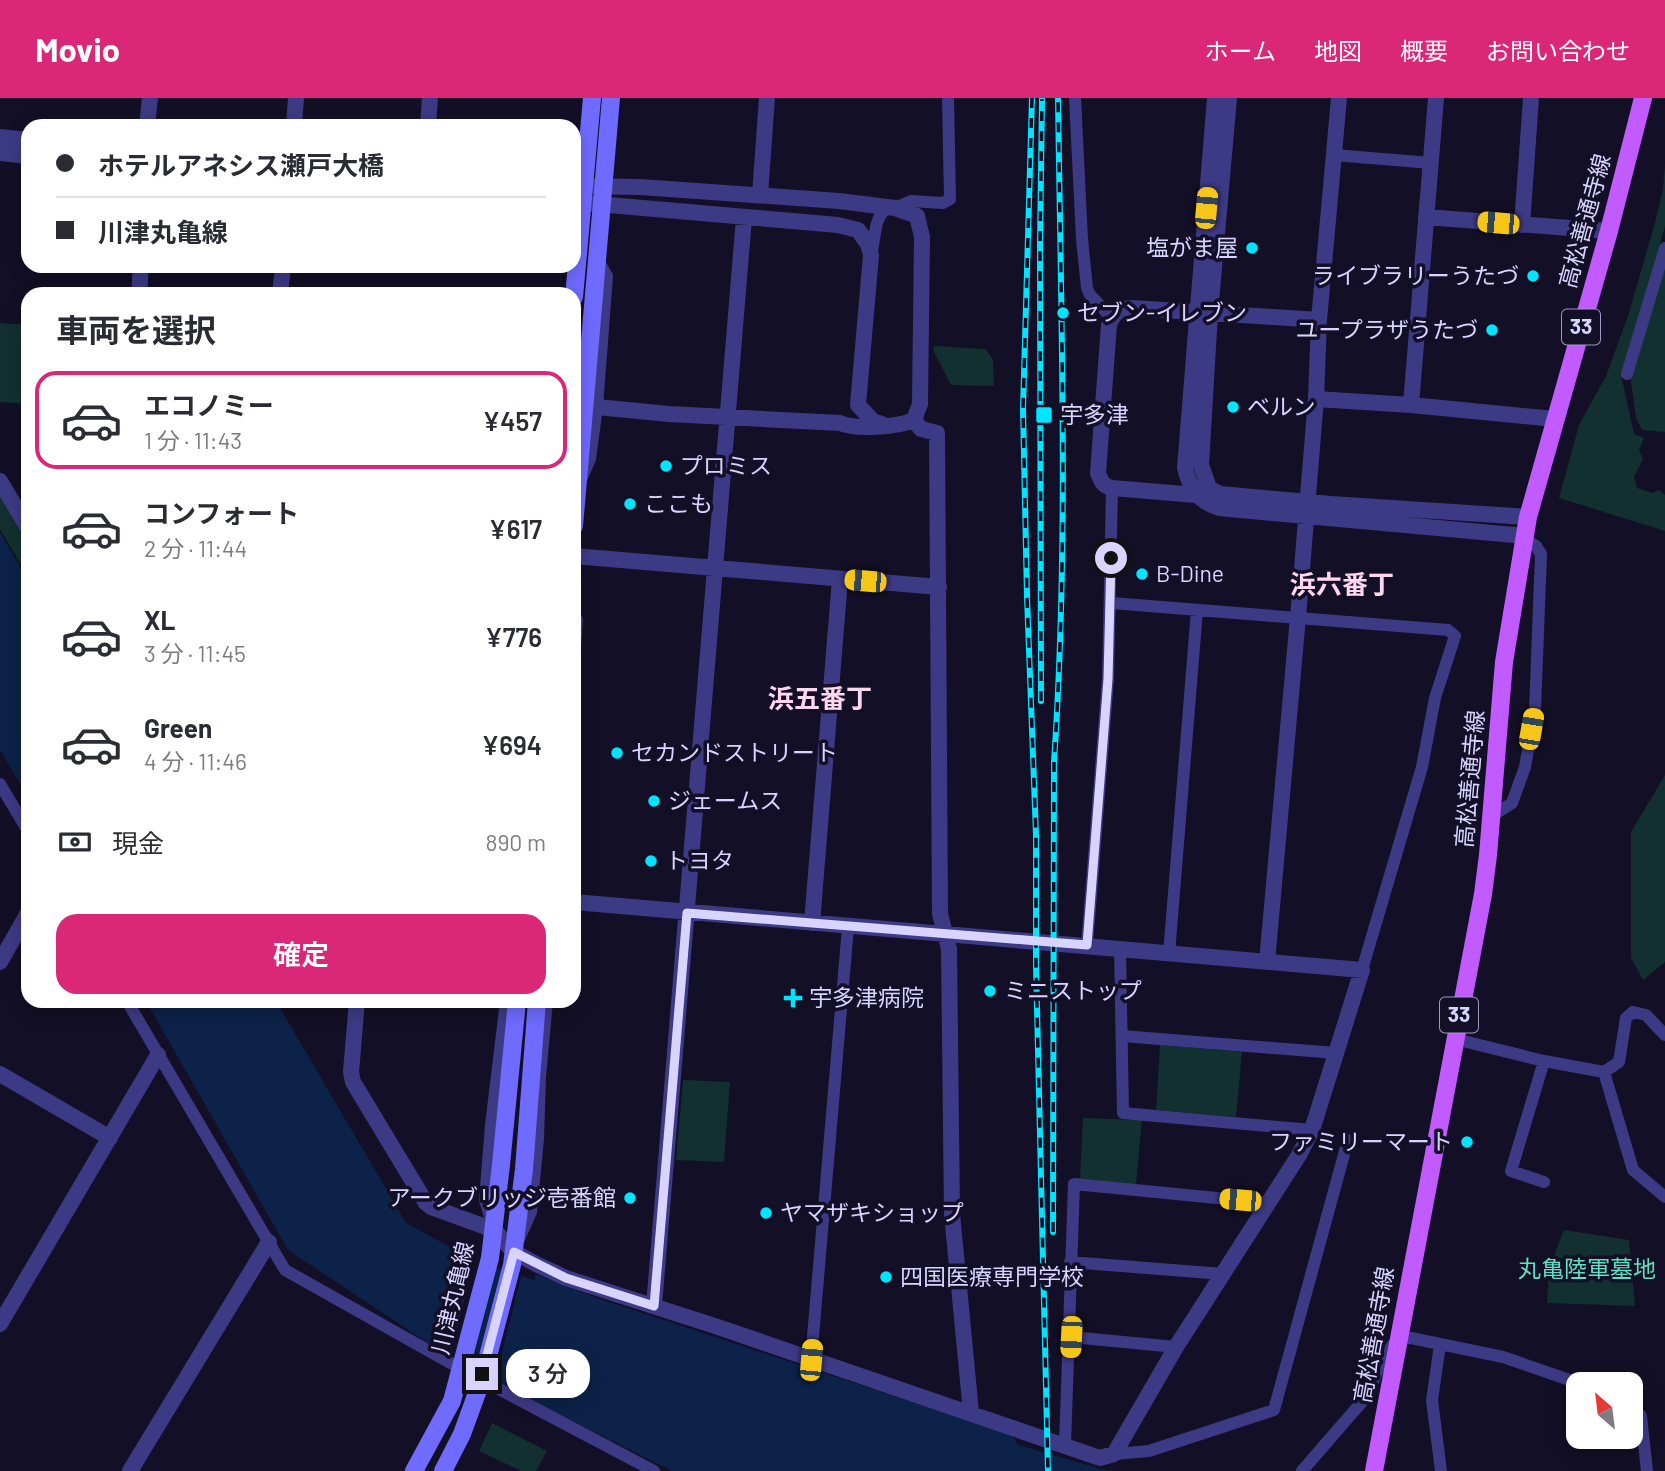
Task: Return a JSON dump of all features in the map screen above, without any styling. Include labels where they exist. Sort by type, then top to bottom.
[{"type":"main road","points":[[581,181],[592,98]]},
{"type":"main road","name":"高松善通寺線","points":[[1374,1471],[1483,894],[1504,662],[1528,517],[1609,231],[1643,98]]},
{"type":"main road","points":[[581,441],[611,102]]},
{"type":"main road","name":"川津丸亀線","points":[[414,1471],[452,1401],[490,1258],[516,1008]]},
{"type":"main road","name":"川津丸亀線","points":[[443,1471],[462,1434],[482,1376],[513,1259],[524,1169],[536,1008]]},
{"type":"street","points":[[148,119],[150,98]]},
{"type":"street","points":[[156,98],[156,119]]},
{"type":"street","points":[[294,119],[296,98]]},
{"type":"street","points":[[428,119],[430,98]]},
{"type":"street","points":[[583,98],[590,121]]},
{"type":"street","points":[[760,195],[767,98]]},
{"type":"street","points":[[840,423],[858,405],[871,255],[881,213],[911,201],[943,203],[950,198],[948,98]]},
{"type":"street","points":[[1075,98],[1080,212],[1087,288],[1090,295],[1111,317]]},
{"type":"street","points":[[1215,98],[1204,313],[1201,500],[1219,508],[1305,508],[1528,517]]},
{"type":"street","points":[[1204,313],[1230,98]]},
{"type":"street","points":[[1267,962],[1298,617],[1319,320],[1339,98]]},
{"type":"street","points":[[1411,405],[1436,98]]},
{"type":"street","points":[[1522,225],[1531,98]]},
{"type":"street","points":[[0,137],[21,139]]},
{"type":"street","points":[[0,153],[21,155]]},
{"type":"street","points":[[1334,155],[1431,163]]},
{"type":"street","points":[[581,193],[603,186],[760,195],[839,201],[891,208],[917,216],[922,237],[920,404],[914,420],[903,425],[873,421],[858,405]]},
{"type":"street","points":[[581,195],[601,205],[848,226],[858,230],[864,237],[871,255]]},
{"type":"street","points":[[1426,217],[1609,231]]},
{"type":"street","points":[[654,1306],[744,218]]},
{"type":"street","points":[[1627,374],[1665,248]]},
{"type":"street","points":[[581,478],[590,459],[597,407],[607,276],[597,259]]},
{"type":"street","points":[[1203,492],[1112,488],[1106,486],[1098,473],[1111,317],[1127,308],[1319,320]]},
{"type":"street","points":[[1315,399],[1555,419]]},
{"type":"street","points":[[597,407],[840,423],[869,428],[882,424]]},
{"type":"street","points":[[914,420],[921,429],[937,433],[940,914],[949,949],[952,1214],[971,1412]]},
{"type":"street","points":[[0,481],[21,516]]},
{"type":"street","points":[[1087,945],[1108,679],[1112,603],[1112,488]]},
{"type":"street","points":[[1305,508],[1525,537],[1541,554],[1535,710],[1525,767],[1512,803],[1492,816]]},
{"type":"street","points":[[581,557],[939,587]]},
{"type":"street","points":[[812,923],[840,579]]},
{"type":"street","points":[[1112,603],[1448,630],[1455,636],[1436,698],[1422,766],[1312,1130],[1299,1155],[1176,1347],[1114,1454]]},
{"type":"street","points":[[1169,954],[1196,610]]},
{"type":"street","points":[[0,784],[21,819]]},
{"type":"street","points":[[581,903],[1362,970]]},
{"type":"street","points":[[0,962],[21,926]]},
{"type":"street","points":[[811,1360],[848,927]]},
{"type":"street","points":[[1120,948],[1123,1113],[1312,1130]]},
{"type":"street","points":[[131,1008],[285,1270],[654,1471]]},
{"type":"street","points":[[356,1008],[351,1072],[353,1082],[426,1203],[445,1213],[494,1230]]},
{"type":"street","points":[[505,1008],[485,1200],[494,1230],[513,1259],[971,1412],[1100,1458],[1149,1451],[1273,1410],[1348,1140]]},
{"type":"street","points":[[513,1259],[531,1212],[546,1008]]},
{"type":"street","points":[[1455,1039],[1544,1061],[1604,1072],[1619,1062],[1626,1018],[1633,1012],[1646,1015],[1665,1035]]},
{"type":"street","points":[[1122,1036],[1336,1053]]},
{"type":"street","points":[[0,1324],[158,1055]]},
{"type":"street","points":[[1544,1061],[1511,1171],[1544,1182]]},
{"type":"street","points":[[1604,1072],[1633,1170],[1665,1197]]},
{"type":"street","points":[[0,1074],[110,1138]]},
{"type":"street","points":[[1065,1445],[1071,1337],[1070,1262],[1074,1184],[1268,1203]]},
{"type":"street","points":[[130,1471],[269,1242]]},
{"type":"street","points":[[1070,1262],[1223,1274]]},
{"type":"street","points":[[1071,1337],[1176,1347]]},
{"type":"street","points":[[1302,1471],[1367,1396],[1384,1355],[1398,1339],[1411,1338],[1503,1357],[1566,1379]]},
{"type":"street","points":[[1440,1345],[1432,1400],[1441,1471]]},
{"type":"street","points":[[1643,1434],[1647,1471]]},
{"type":"green space","points":[[1665,165],[1665,226],[1622,379],[1634,434],[1644,438],[1639,450],[1643,459],[1634,477],[1637,488],[1652,493],[1659,490],[1665,495],[1665,531],[1559,498],[1579,425],[1606,376],[1628,316],[1655,223],[1663,189]]},
{"type":"green space","points":[[1665,254],[1665,432],[1642,430],[1636,418],[1630,374]]},
{"type":"green space","points":[[0,323],[21,324],[21,404],[0,402]]},
{"type":"green space","points":[[934,346],[986,349],[993,360],[994,386],[951,385],[933,350]]},
{"type":"green space","points":[[0,492],[21,527],[21,565],[0,529]]},
{"type":"green space","points":[[1665,775],[1665,962],[1643,980],[1631,958],[1631,832]]},
{"type":"green space","points":[[1160,1045],[1242,1052],[1236,1117],[1156,1110]]},
{"type":"green space","points":[[683,1080],[730,1082],[724,1162],[676,1160]]},
{"type":"green space","points":[[1083,1118],[1142,1120],[1136,1185],[1080,1179]]},
{"type":"green space","name":"丸亀陸軍墓地","points":[[1564,1230],[1629,1240],[1635,1306],[1547,1303],[1549,1268]]},
{"type":"green space","points":[[492,1423],[547,1451],[536,1471],[521,1471],[479,1451]]},
{"type":"water","points":[[0,532],[21,568],[21,785],[0,750]]},
{"type":"water","points":[[150,1008],[280,1008],[406,1223],[474,1260],[534,1280],[536,1274],[597,1298],[1012,1435],[1018,1445],[1108,1471],[672,1471],[497,1383],[500,1379],[450,1354],[449,1357],[288,1250]]},
{"type":"pier","points":[[475,1257],[493,1263],[467,1366],[450,1357]]},
{"type":"pier","points":[[504,1267],[522,1273],[495,1380],[478,1371]]},
{"type":"railway","points":[[1032,98],[1023,409],[1036,835],[1036,966],[1048,1471]]},
{"type":"railway","points":[[1053,1232],[1054,762],[1063,513],[1058,98]]},
{"type":"railway","points":[[1041,701],[1042,99]]},
{"type":"place","name":"塩がま屋","points":[[1252,248]]},
{"type":"place","name":"ライブラリーうたづ","points":[[1533,276]]},
{"type":"place","name":"セブン-イレブン","points":[[1063,313]]},
{"type":"place","name":"ユープラザうたづ","points":[[1492,330]]},
{"type":"place","name":"ベルン","points":[[1233,407]]},
{"type":"place","name":"宇多津","points":[[1044,415]]},
{"type":"place","name":"プロミス","points":[[666,466]]},
{"type":"place","name":"ここも","points":[[630,504]]},
{"type":"place","name":"B-Dine","points":[[1142,574]]},
{"type":"place","name":"セカンドストリート","points":[[617,753]]},
{"type":"place","name":"ジェームス","points":[[654,801]]},
{"type":"place","name":"トヨタ","points":[[651,861]]},
{"type":"place","name":"ミニストップ","points":[[990,991]]},
{"type":"place","name":"宇多津病院","points":[[793,998]]},
{"type":"place","name":"ファミリーマート","points":[[1467,1142]]},
{"type":"place","name":"アークブリッジ壱番館","points":[[630,1198]]},
{"type":"place","name":"ヤマザキショップ","points":[[766,1213]]},
{"type":"place","name":"四国医療専門学校","points":[[886,1277]]},
{"type":"district","name":"浜六番丁","points":[[1342,585]]},
{"type":"district","name":"浜五番丁","points":[[820,699]]},
{"type":"route","points":[[482,1374],[514,1252],[566,1278],[654,1306],[687,913],[1087,945],[1108,679],[1112,603],[1111,558]]}]
